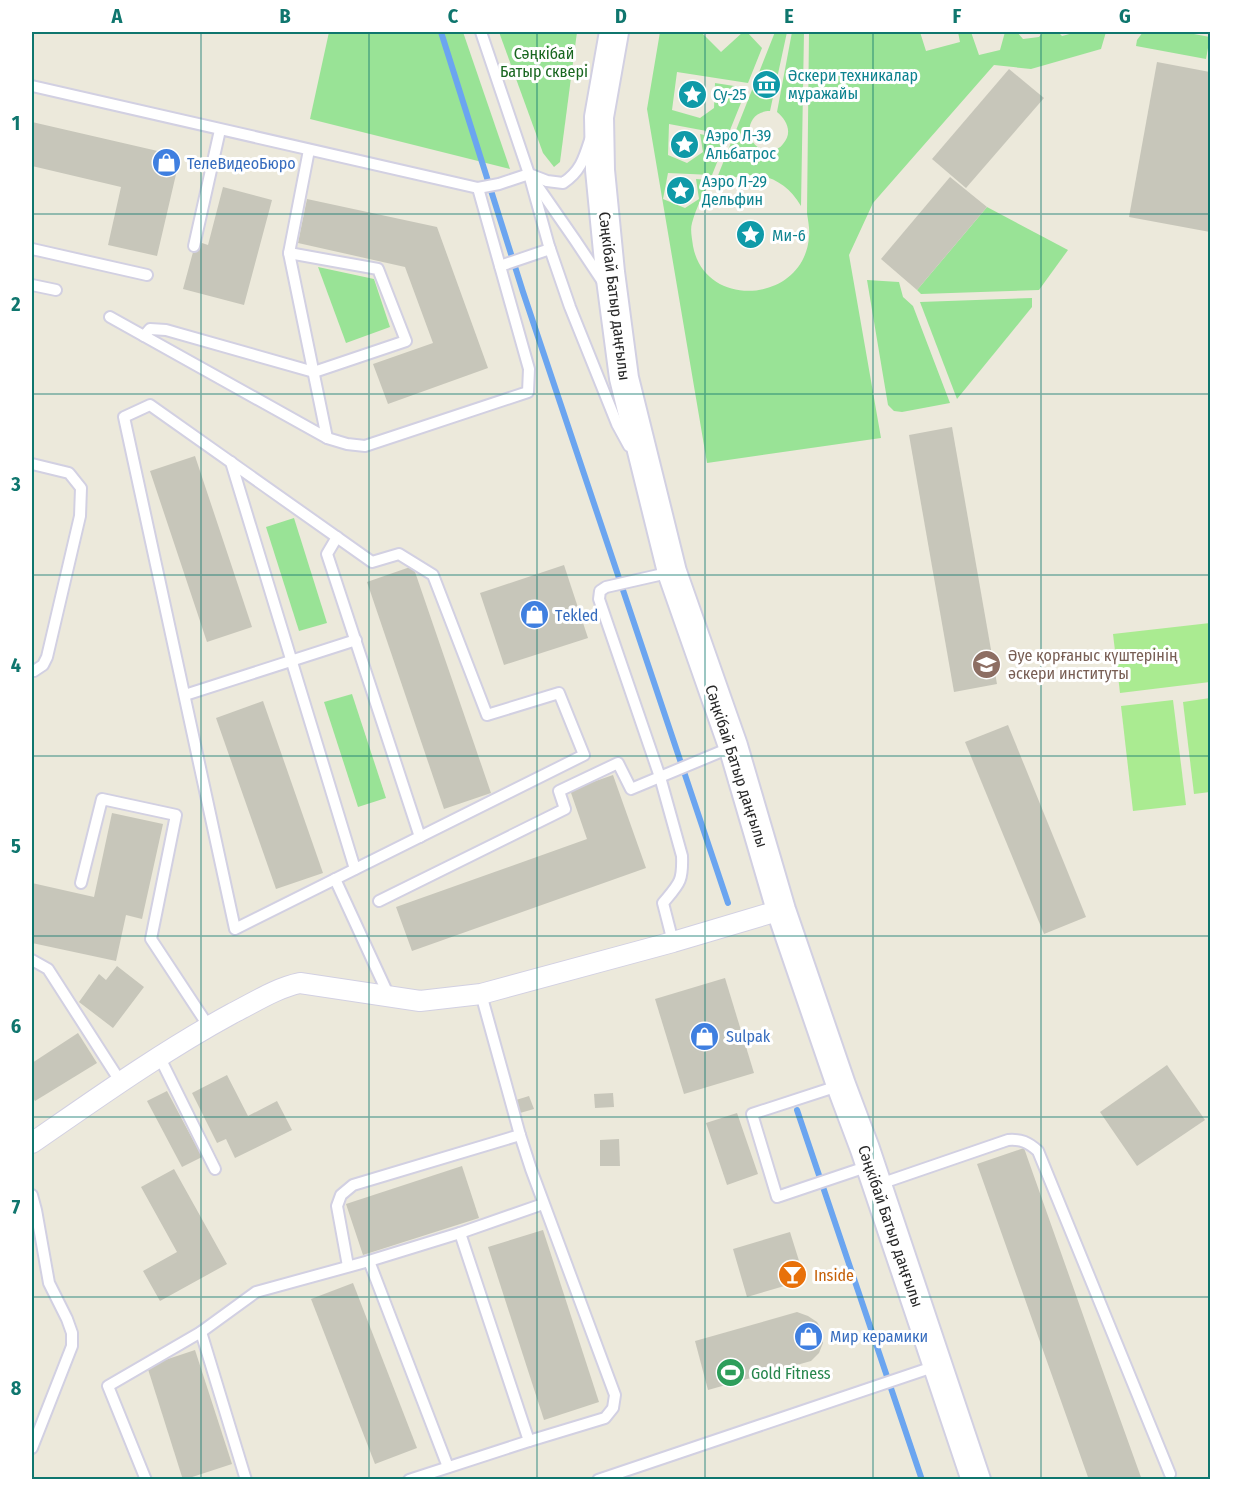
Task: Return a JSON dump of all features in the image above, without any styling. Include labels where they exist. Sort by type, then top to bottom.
[{"type":"main road","name":"Сәңкібай Батыр даңғылы","points":[[614,32],[599,117],[600,170],[624,378],[649,482],[672,572],[733,746],[781,910],[976,1479]]},
{"type":"street","points":[[32,1143],[120,1081],[209,1027],[284,986],[300,983],[420,1001],[481,994],[781,910]]},
{"type":"lane","points":[[481,32],[529,174],[550,249],[570,307],[617,424],[649,482]]},
{"type":"lane","points":[[32,86],[481,187],[499,184],[529,174],[547,181],[563,183],[574,176],[582,162],[599,117]]},
{"type":"lane","points":[[194,246],[220,130]]},
{"type":"lane","points":[[309,150],[289,253],[327,438]]},
{"type":"lane","points":[[529,174],[576,240],[613,298]]},
{"type":"lane","points":[[110,317],[327,438],[347,444],[365,446],[528,392],[530,369],[481,187]]},
{"type":"lane","points":[[32,249],[147,275]]},
{"type":"lane","points":[[502,265],[550,249]]},
{"type":"lane","points":[[144,336],[150,329],[166,330],[314,372],[406,341],[378,269],[289,253]]},
{"type":"lane","points":[[32,285],[56,290]]},
{"type":"lane","points":[[150,405],[337,537],[372,562],[399,554],[433,575],[487,715],[559,693],[584,755],[235,929],[124,417],[150,405]]},
{"type":"lane","points":[[231,462],[355,869]]},
{"type":"lane","points":[[32,464],[69,473],[81,488],[80,516],[47,657],[43,666],[32,671]]},
{"type":"lane","points":[[337,537],[327,554],[420,837]]},
{"type":"lane","points":[[672,572],[606,587],[600,591],[599,599],[660,777],[682,856],[680,883],[663,903],[673,942]]},
{"type":"lane","points":[[184,695],[356,640]]},
{"type":"lane","points":[[378,901],[565,809],[559,791],[618,763],[631,789],[733,746]]},
{"type":"lane","points":[[81,883],[102,799],[176,815],[151,939],[209,1027]]},
{"type":"lane","points":[[335,879],[390,996]]},
{"type":"lane","points":[[32,960],[48,969],[120,1081]]},
{"type":"lane","points":[[409,1479],[605,1418],[613,1408],[615,1395],[543,1204],[520,1135],[481,994]]},
{"type":"lane","points":[[160,1058],[215,1169]]},
{"type":"lane","points":[[841,1085],[752,1114],[777,1197],[831,1179],[873,1175],[1008,1140],[1018,1139],[1028,1142],[1038,1151],[1170,1474]]},
{"type":"lane","points":[[348,1266],[337,1206],[341,1195],[353,1185],[520,1135]]},
{"type":"lane","points":[[32,1195],[49,1283],[72,1333],[72,1346],[32,1448]]},
{"type":"lane","points":[[146,1479],[108,1386],[201,1332],[256,1292],[369,1261],[543,1204]]},
{"type":"lane","points":[[460,1233],[529,1441]]},
{"type":"lane","points":[[369,1261],[448,1467]]},
{"type":"lane","points":[[201,1332],[246,1479]]},
{"type":"lane","points":[[598,1479],[937,1366]]},
{"type":"green space","points":[[329,32],[463,32],[510,169],[310,119]]},
{"type":"green space","name":"Сәңкібай Батыр сквері","points":[[499,32],[577,32],[560,162],[554,167],[543,153]]},
{"type":"green space","points":[[660,32],[701,32],[721,52],[743,32],[747,32],[762,48],[748,83],[677,72],[672,110],[700,118],[714,108],[715,83],[747,88],[728,135],[669,124],[668,155],[687,163],[703,152],[700,134],[726,140],[712,175],[668,173],[663,199],[685,208],[699,199],[696,179],[710,180],[691,226],[693,246],[701,267],[715,281],[734,289],[754,291],[773,286],[790,275],[803,259],[809,237],[807,213],[809,32],[920,32],[926,51],[960,42],[958,32],[971,32],[979,55],[1000,50],[1005,32],[1017,32],[1023,39],[1039,37],[1043,32],[1058,32],[1062,36],[1077,32],[1106,32],[1101,49],[1031,69],[994,65],[873,203],[849,255],[881,438],[707,463],[647,109]]},
{"type":"green space","points":[[775,32],[787,32],[770,111],[754,118],[750,124],[751,139],[762,149],[771,150],[781,147],[786,140],[788,127],[777,112],[792,32],[804,32],[801,206],[783,186],[762,176],[737,177],[713,188]]},
{"type":"green space","points":[[1143,32],[1183,32],[1210,37],[1206,59],[1136,46]]},
{"type":"green space","points":[[987,207],[1068,250],[1039,290],[921,294],[917,290]]},
{"type":"green space","points":[[318,267],[374,279],[390,327],[346,343]]},
{"type":"green space","points":[[867,280],[899,282],[903,297],[913,306],[950,403],[902,412],[894,411],[888,405]]},
{"type":"green space","points":[[1032,298],[1032,307],[957,399],[920,302]]},
{"type":"green space","points":[[294,518],[327,623],[299,631],[266,527]]},
{"type":"green space","points":[[1210,623],[1210,682],[1120,693],[1113,634]]},
{"type":"green space","points":[[352,694],[386,798],[358,807],[324,702]]},
{"type":"green space","points":[[1210,698],[1210,792],[1194,794],[1183,702]]},
{"type":"green space","points":[[1173,700],[1186,805],[1133,811],[1121,706]]},
{"type":"building","points":[[1157,62],[1210,72],[1210,232],[1129,217]]},
{"type":"building","points":[[1009,69],[1044,98],[966,188],[932,159]]},
{"type":"building","points":[[32,122],[162,152],[177,170],[157,256],[108,245],[121,187],[32,166]]},
{"type":"building","points":[[950,177],[987,207],[917,290],[881,259]]},
{"type":"building","points":[[223,187],[272,200],[244,305],[183,289],[196,241],[208,245]]},
{"type":"building","points":[[307,199],[437,227],[488,368],[388,404],[373,364],[433,343],[405,267],[298,243]]},
{"type":"building","points":[[952,427],[997,684],[954,692],[909,435]]},
{"type":"building","points":[[195,456],[252,627],[207,642],[150,471]]},
{"type":"building","name":"Тekled","points":[[564,565],[588,638],[504,665],[480,593]]},
{"type":"building","points":[[413,566],[491,793],[444,809],[367,582]]},
{"type":"building","points":[[263,701],[323,873],[276,889],[216,718]]},
{"type":"building","points":[[1008,725],[1086,917],[1044,934],[965,742]]},
{"type":"building","points":[[613,775],[646,868],[412,951],[396,907],[587,839],[570,790]]},
{"type":"building","points":[[112,813],[163,824],[142,919],[126,915],[116,961],[32,943],[32,883],[94,897]]},
{"type":"building","points":[[117,966],[144,987],[113,1028],[79,1002],[99,974],[106,980]]},
{"type":"building","name":"Sulpak","points":[[725,978],[754,1073],[684,1094],[655,999]]},
{"type":"building","points":[[78,1033],[97,1063],[35,1101],[32,1096],[32,1063]]},
{"type":"building","points":[[1167,1065],[1205,1120],[1137,1166],[1100,1112]]},
{"type":"building","points":[[227,1075],[248,1116],[277,1101],[292,1130],[235,1158],[226,1139],[217,1143],[192,1093]]},
{"type":"building","points":[[167,1091],[202,1157],[182,1167],[147,1101]]},
{"type":"building","points":[[613,1093],[614,1107],[595,1108],[594,1094]]},
{"type":"building","points":[[529,1096],[534,1109],[520,1113],[516,1100]]},
{"type":"building","points":[[737,1113],[758,1174],[727,1185],[706,1123]]},
{"type":"building","points":[[619,1139],[620,1166],[600,1166],[600,1140]]},
{"type":"building","points":[[1024,1148],[1142,1480],[1089,1480],[977,1164]]},
{"type":"building","points":[[462,1166],[479,1218],[363,1255],[346,1204]]},
{"type":"building","points":[[174,1169],[227,1264],[160,1301],[143,1271],[177,1252],[141,1187]]},
{"type":"building","points":[[543,1230],[599,1402],[544,1420],[488,1247]]},
{"type":"building","points":[[790,1232],[805,1280],[747,1297],[733,1249]]},
{"type":"building","points":[[353,1283],[417,1448],[375,1464],[311,1299]]},
{"type":"building","points":[[797,1312],[817,1322],[823,1332],[823,1343],[819,1353],[811,1361],[708,1390],[695,1341]]},
{"type":"building","points":[[195,1350],[232,1464],[183,1480],[147,1366]]},
{"type":"waterway","points":[[441,32],[523,292],[728,903]]},
{"type":"waterway","points":[[797,1110],[922,1480]]},
{"type":"place","name":"Әскери техникалар мұражайы","points":[[767,84]]},
{"type":"place","name":"Су-25","points":[[692,94]]},
{"type":"place","name":"Аэро Л-39 Альбатрос","points":[[685,144]]},
{"type":"place","name":"ТелеВидеоБюро","points":[[166,163]]},
{"type":"place","name":"Аэро Л-29 Дельфин","points":[[681,190]]},
{"type":"place","name":"Ми-6","points":[[751,235]]},
{"type":"place","name":"Тekled","points":[[534,615]]},
{"type":"place","name":"Әуе қорғаныс күштерінің әскери институты","points":[[987,664]]},
{"type":"place","name":"Sulpak","points":[[705,1036]]},
{"type":"place","name":"Inside","points":[[793,1275]]},
{"type":"place","name":"Мир керамики","points":[[809,1336]]},
{"type":"place","name":"Gold Fitness","points":[[730,1373]]}]
